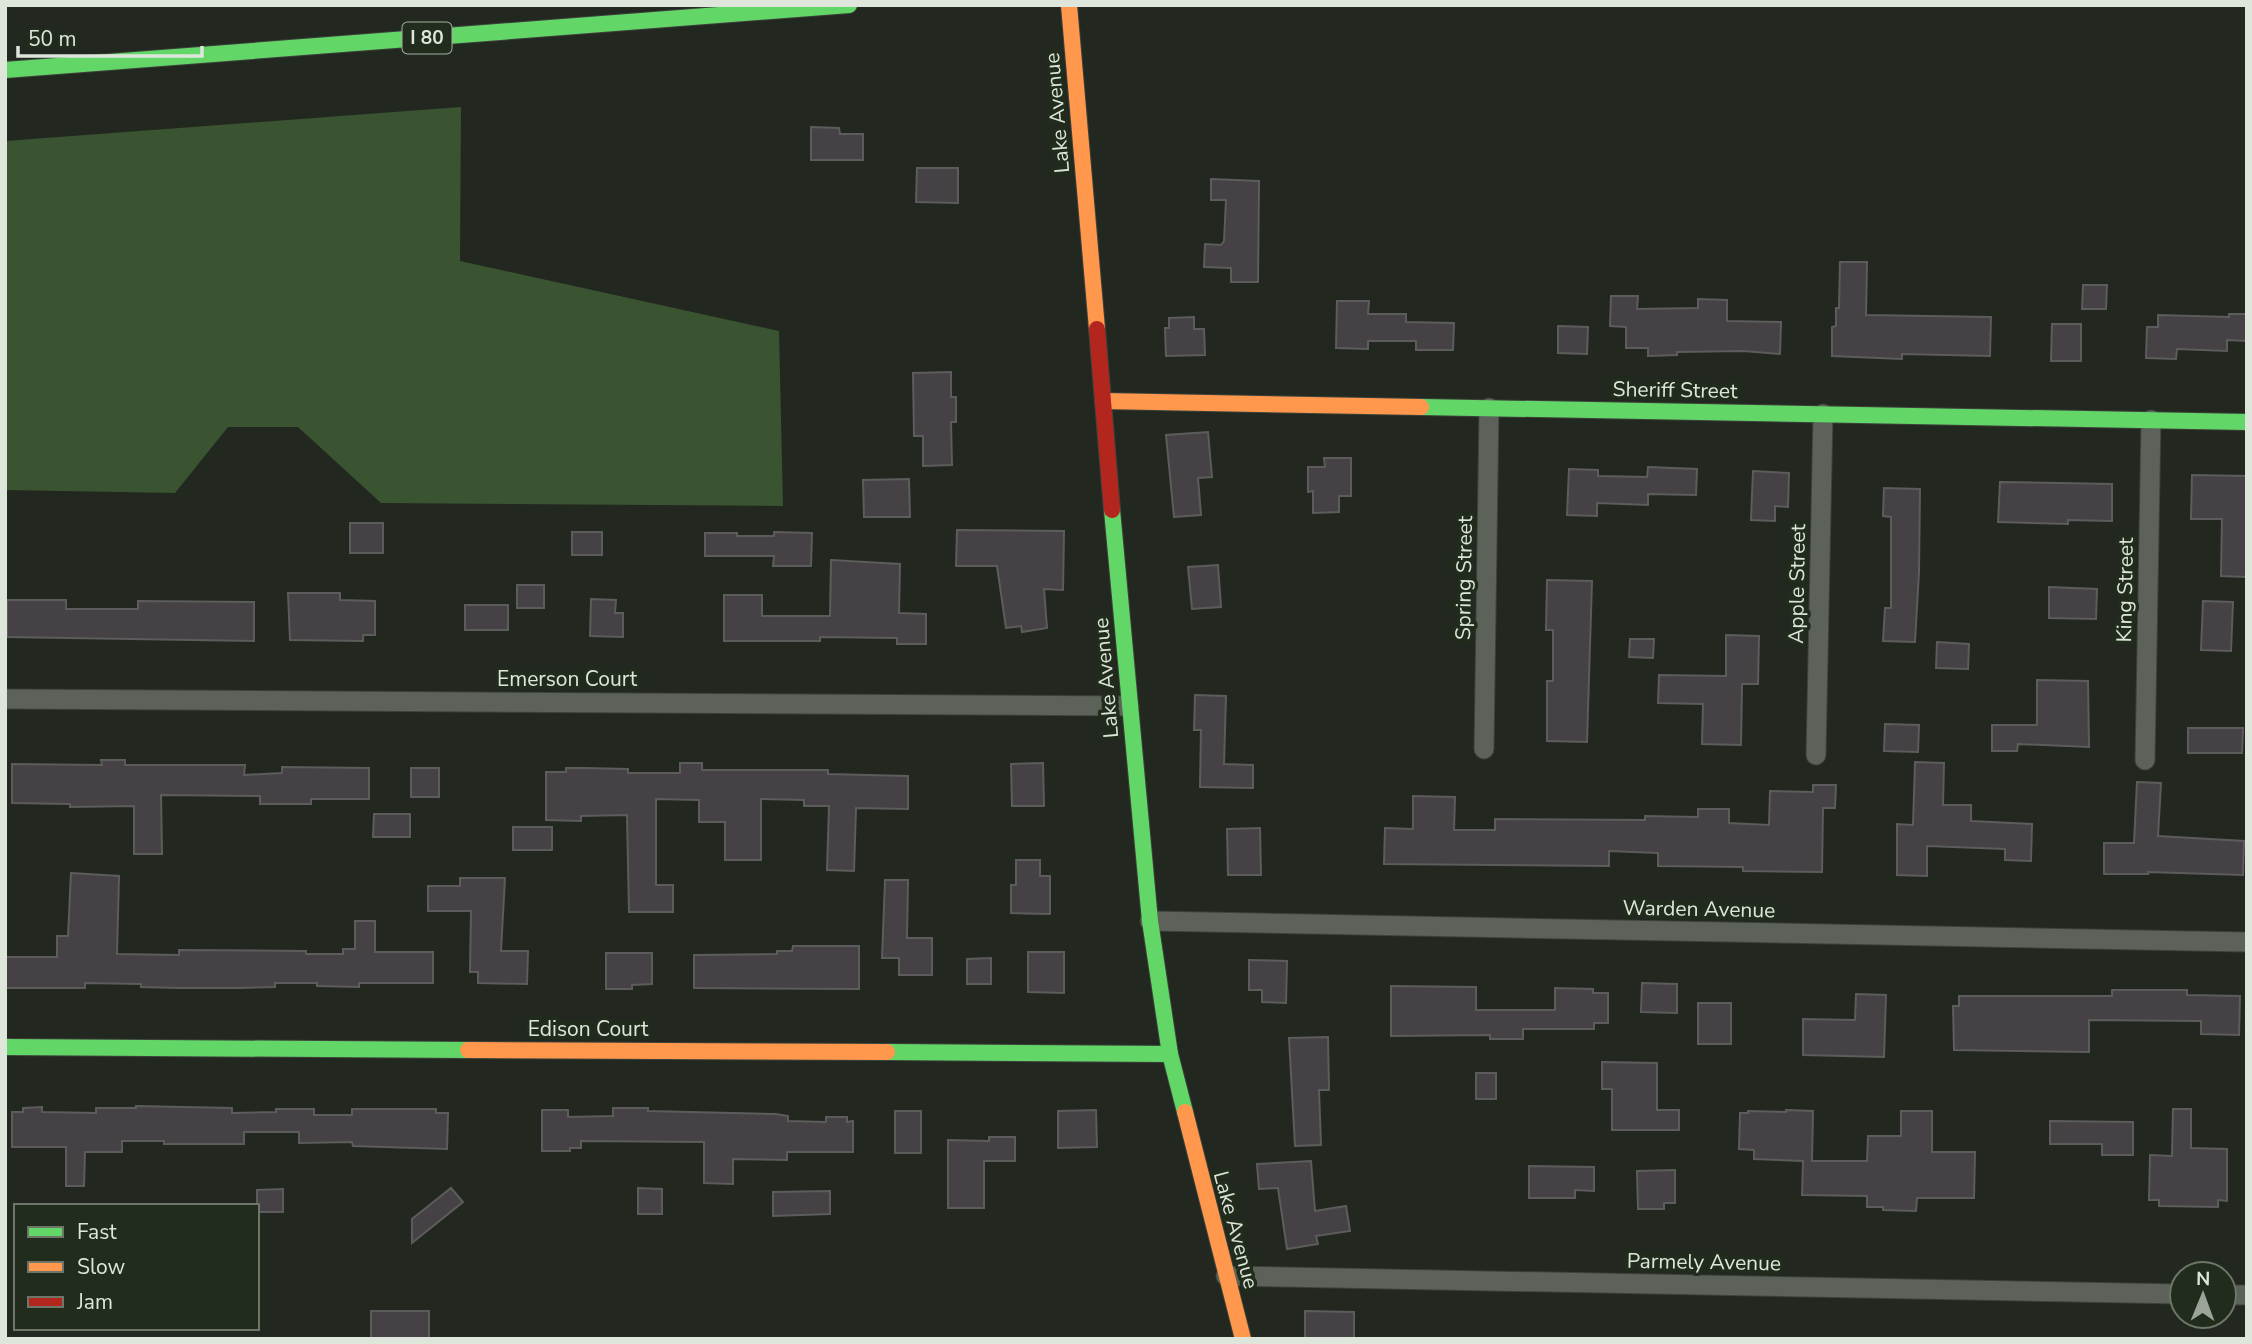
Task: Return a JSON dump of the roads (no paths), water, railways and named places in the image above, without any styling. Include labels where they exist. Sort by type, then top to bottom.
[{"type":"main road","name":"I 80","points":[[5,70],[849,5]]},
{"type":"main road","name":"Lake Avenue","points":[[1069,5],[1150,922],[1171,1054],[1242,1339]]},
{"type":"main road","name":"Sheriff Street","points":[[1103,401],[2247,422]]},
{"type":"main road","name":"Edison Court","points":[[5,1047],[1171,1054]]},
{"type":"street","name":"Spring Street","points":[[1484,749],[1489,408]]},
{"type":"street","name":"Apple Street","points":[[1816,755],[1823,414]]},
{"type":"street","name":"King Street","points":[[2145,760],[2151,420]]},
{"type":"street","name":"Emerson Court","points":[[5,699],[1129,706]]},
{"type":"street","name":"Warden Avenue","points":[[1150,922],[2247,942]]},
{"type":"street","name":"Parmely Avenue","points":[[1226,1276],[2168,1294]]}]
